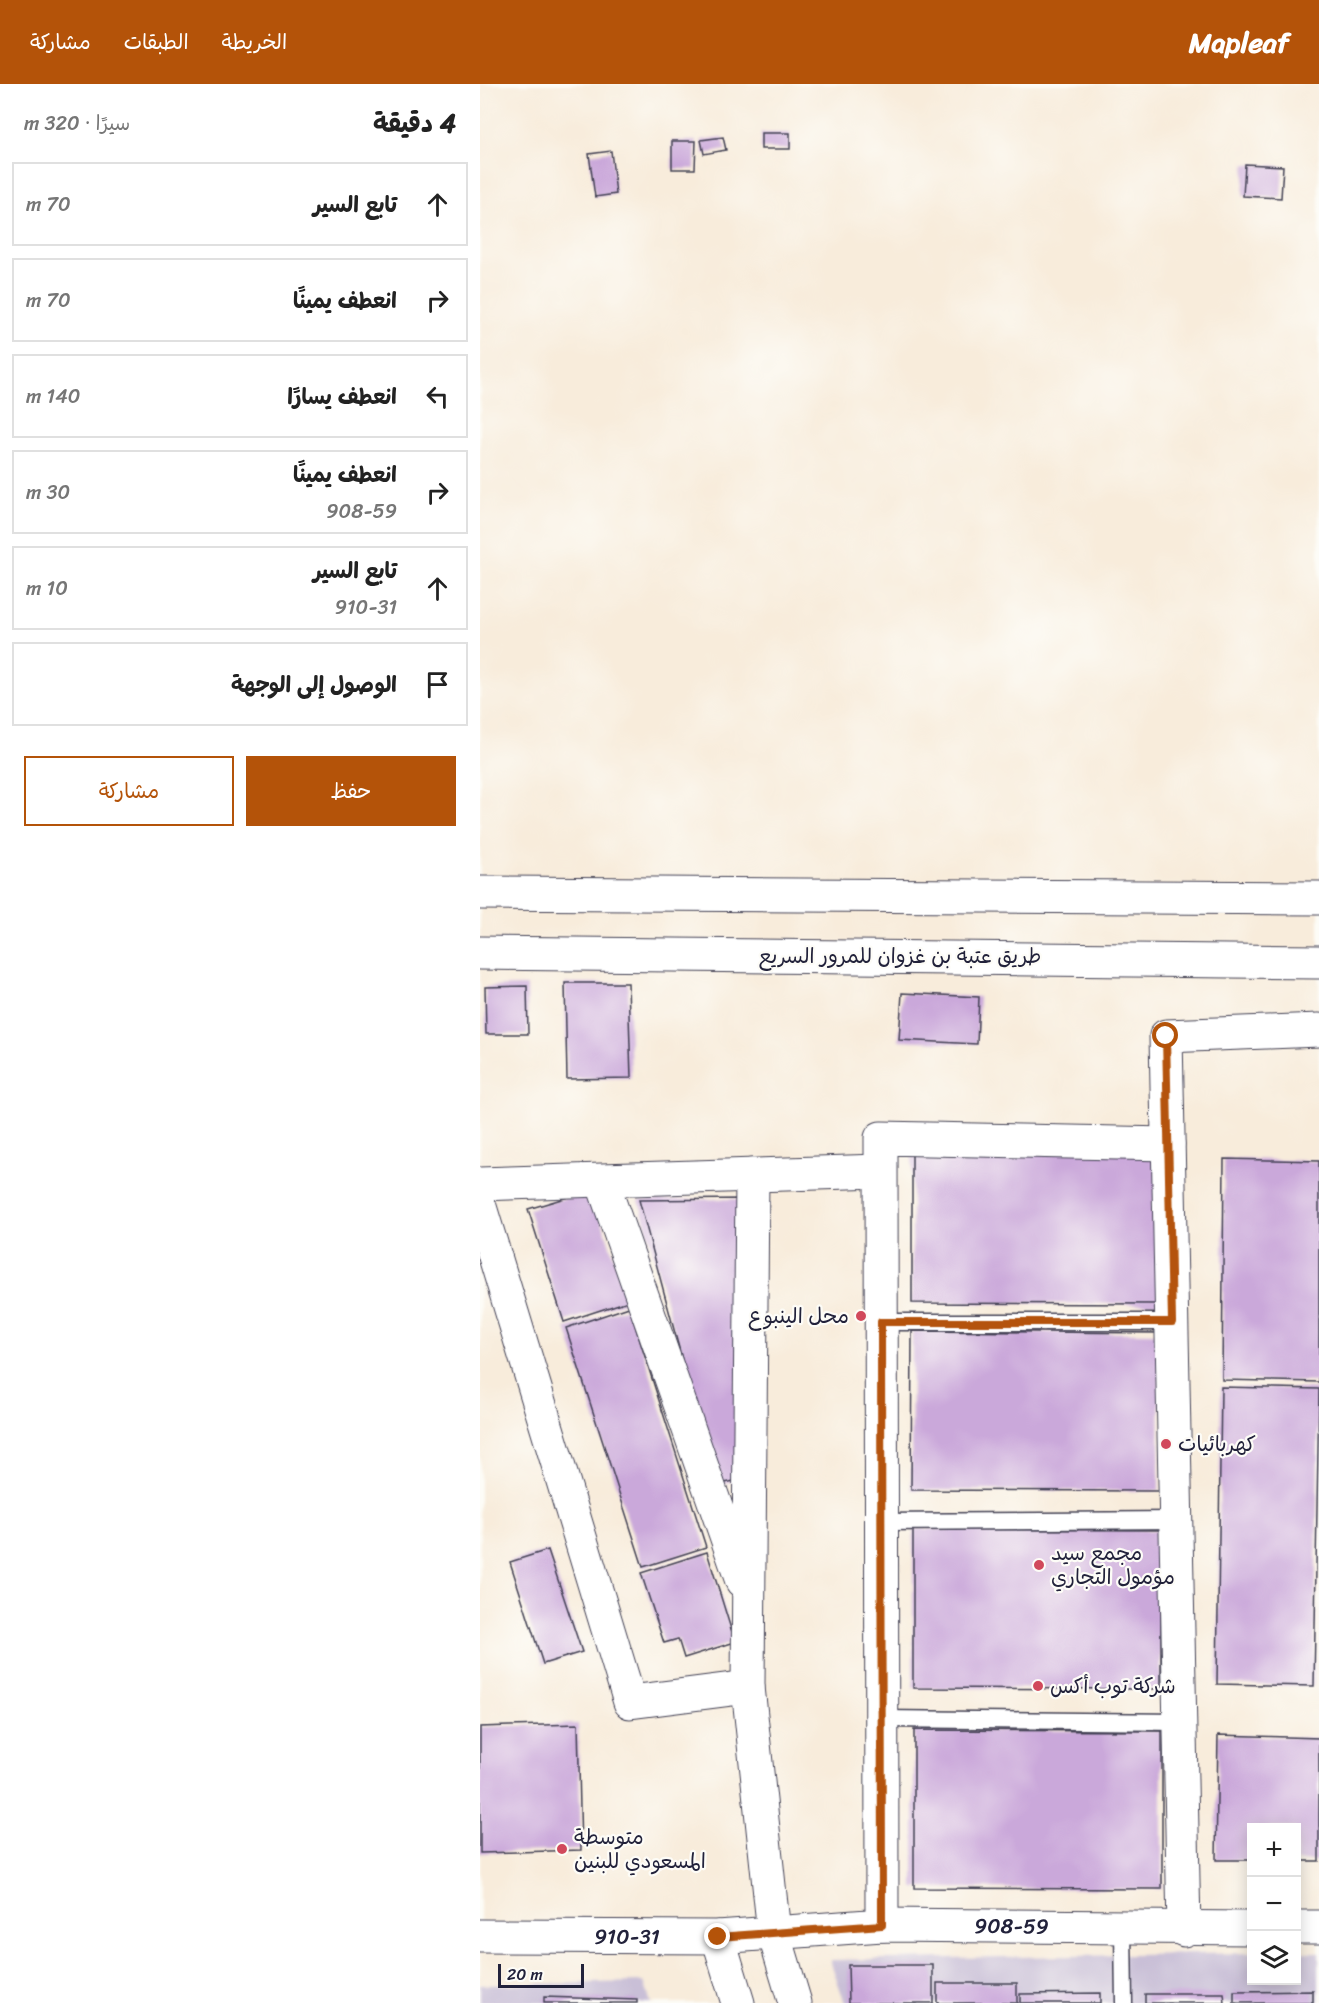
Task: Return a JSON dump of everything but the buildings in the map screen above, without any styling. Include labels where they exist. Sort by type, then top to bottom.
[{"type":"main road","points":[[480,893],[1319,898]]},
{"type":"main road","name":"طريق عتبة بن غزوان للمرور السريع","points":[[480,953],[1319,962]]},
{"type":"main road","points":[[1184,1930],[1166,1036],[1319,1030]]},
{"type":"main road","points":[[882,1925],[881,1138],[1168,1144]]},
{"type":"main road","points":[[480,1184],[880,1171]]},
{"type":"main road","points":[[752,1175],[748,1687],[774,1933],[795,2003]]},
{"type":"main road","points":[[602,1181],[749,1602]]},
{"type":"main road","points":[[480,1207],[630,1702],[748,1687]]},
{"type":"main road","name":"908-59","points":[[774,1933],[882,1925],[1184,1930],[1247,1928]]},
{"type":"main road","points":[[1301,1927],[1319,1927]]},
{"type":"main road","name":"910-31","points":[[480,1936],[718,1937],[774,1933]]},
{"type":"main road","points":[[718,1937],[738,2003]]},
{"type":"lane","points":[[881,1322],[1172,1322]]},
{"type":"lane","points":[[881,1522],[1176,1520]]},
{"type":"lane","points":[[882,1719],[1180,1722]]},
{"type":"lane","points":[[1123,1928],[1124,2003]]},
{"type":"shaded area","points":[[1301,1952],[1319,1952],[1319,2003],[845,2003],[830,1960],[1247,1953],[1247,1985],[1301,1985]]},
{"type":"shaded area","points":[[644,1982],[651,2003],[480,2003],[480,1985]]},
{"type":"place","name":"محل الينبوع","points":[[861,1316]]},
{"type":"place","name":"كهربائيات","points":[[1166,1444]]},
{"type":"place","name":"مجمع سيد مؤمول التجاري","points":[[1039,1565]]},
{"type":"place","name":"شركة توب أكس","points":[[1038,1686]]},
{"type":"place","name":"متوسطة المسعودي للبنين","points":[[562,1849]]},
{"type":"route","points":[[718,1937],[882,1925],[881,1322],[1172,1322],[1166,1036]]}]
